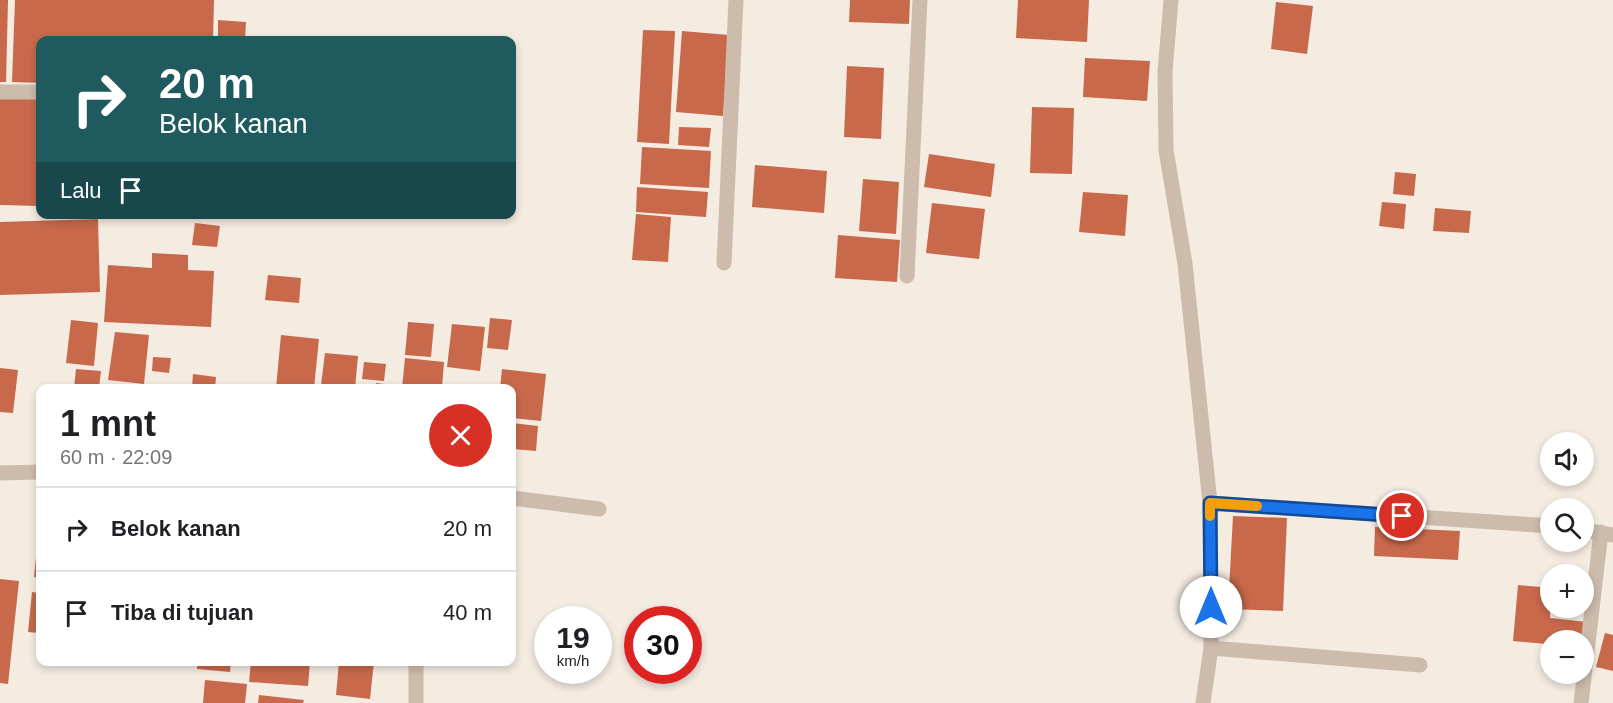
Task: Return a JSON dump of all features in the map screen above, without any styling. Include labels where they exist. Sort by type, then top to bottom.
[{"type":"street","points":[[724,263],[736,0]]},
{"type":"street","points":[[907,276],[920,0]]},
{"type":"street","points":[[1171,0],[1165,72],[1166,150],[1185,264],[1210,503],[1211,648],[1203,703]]},
{"type":"street","points":[[0,92],[36,92]]},
{"type":"street","points":[[0,473],[36,472]]},
{"type":"street","points":[[516,498],[599,508]]},
{"type":"street","points":[[1210,503],[1540,525]]},
{"type":"street","points":[[1581,703],[1607,534]]},
{"type":"street","points":[[1211,648],[1420,665]]},
{"type":"street","points":[[416,666],[416,703]]},
{"type":"building","points":[[0,0],[8,0],[6,82],[0,82]]},
{"type":"building","points":[[15,0],[214,0],[213,36],[36,36],[36,83],[12,82]]},
{"type":"building","points":[[850,0],[910,0],[909,24],[849,22]]},
{"type":"building","points":[[1018,0],[1089,0],[1087,42],[1016,38]]},
{"type":"building","points":[[1276,2],[1313,6],[1307,54],[1271,49]]},
{"type":"building","points":[[218,20],[246,22],[245,36],[218,36]]},
{"type":"building","points":[[643,30],[675,31],[669,144],[637,142]]},
{"type":"building","points":[[682,31],[729,35],[723,116],[676,112]]},
{"type":"building","points":[[1085,58],[1150,61],[1147,101],[1083,97]]},
{"type":"building","points":[[847,66],[884,68],[881,139],[844,137]]},
{"type":"building","points":[[0,93],[36,94],[36,206],[0,205]]},
{"type":"building","points":[[1032,107],[1074,108],[1072,174],[1030,173]]},
{"type":"building","points":[[679,127],[711,128],[709,147],[678,145]]},
{"type":"building","points":[[642,147],[711,151],[709,188],[640,184]]},
{"type":"building","points":[[929,154],[995,164],[991,197],[924,187]]},
{"type":"building","points":[[755,165],[827,171],[824,213],[752,207]]},
{"type":"building","points":[[1395,172],[1416,174],[1414,196],[1393,194]]},
{"type":"building","points":[[863,179],[899,182],[896,234],[859,231]]},
{"type":"building","points":[[637,187],[708,192],[706,217],[636,212]]},
{"type":"building","points":[[1083,192],[1128,195],[1125,236],[1079,232]]},
{"type":"building","points":[[1382,202],[1406,204],[1404,229],[1379,226]]},
{"type":"building","points":[[932,203],[985,209],[979,259],[926,253]]},
{"type":"building","points":[[1435,208],[1471,211],[1469,233],[1433,231]]},
{"type":"building","points":[[636,214],[671,217],[668,262],[632,260]]},
{"type":"building","points":[[98,219],[100,292],[0,295],[0,222]]},
{"type":"building","points":[[195,223],[220,226],[217,247],[192,245]]},
{"type":"building","points":[[838,235],[900,240],[897,282],[835,278]]},
{"type":"building","points":[[152,253],[188,255],[188,270],[214,271],[211,327],[104,322],[108,265],[152,268]]},
{"type":"building","points":[[268,275],[301,278],[299,303],[265,300]]},
{"type":"building","points":[[490,318],[512,320],[508,350],[487,348]]},
{"type":"building","points":[[71,320],[98,323],[94,366],[66,363]]},
{"type":"building","points":[[408,322],[434,324],[431,357],[405,355]]},
{"type":"building","points":[[452,324],[485,327],[480,371],[447,367]]},
{"type":"building","points":[[115,332],[149,335],[144,384],[108,380]]},
{"type":"building","points":[[281,335],[319,339],[314,384],[276,384]]},
{"type":"building","points":[[325,353],[358,356],[355,384],[321,384]]},
{"type":"building","points":[[153,357],[171,358],[169,373],[152,371]]},
{"type":"building","points":[[405,358],[444,362],[442,384],[402,384]]},
{"type":"building","points":[[364,362],[386,364],[384,381],[362,379]]},
{"type":"building","points":[[0,368],[18,370],[13,413],[0,412]]},
{"type":"building","points":[[76,369],[101,371],[99,384],[74,384]]},
{"type":"building","points":[[502,369],[546,374],[541,421],[516,418],[516,384],[500,384]]},
{"type":"building","points":[[193,374],[216,377],[215,384],[192,384]]},
{"type":"building","points":[[516,423],[538,426],[536,451],[516,449]]},
{"type":"building","points":[[1233,516],[1287,518],[1283,611],[1228,609]]},
{"type":"building","points":[[1375,527],[1460,531],[1458,560],[1374,556]]},
{"type":"building","points":[[0,579],[19,581],[8,684],[0,683]]},
{"type":"building","points":[[1518,585],[1540,587],[1540,618],[1587,622],[1586,630],[1540,630],[1540,643],[1513,641]]},
{"type":"building","points":[[32,592],[36,592],[36,633],[28,632]]},
{"type":"building","points":[[1605,633],[1613,635],[1613,671],[1596,667]]},
{"type":"building","points":[[197,666],[231,666],[230,672],[197,669]]},
{"type":"building","points":[[251,666],[310,666],[308,686],[249,682]]},
{"type":"building","points":[[339,666],[374,666],[370,699],[336,695]]},
{"type":"building","points":[[205,680],[247,684],[245,703],[203,703]]},
{"type":"building","points":[[259,695],[304,700],[303,703],[258,703]]},
{"type":"slow traffic","points":[[1210,516],[1210,503],[1257,506]]},
{"type":"route","points":[[1211,607],[1210,503],[1402,516]]}]
